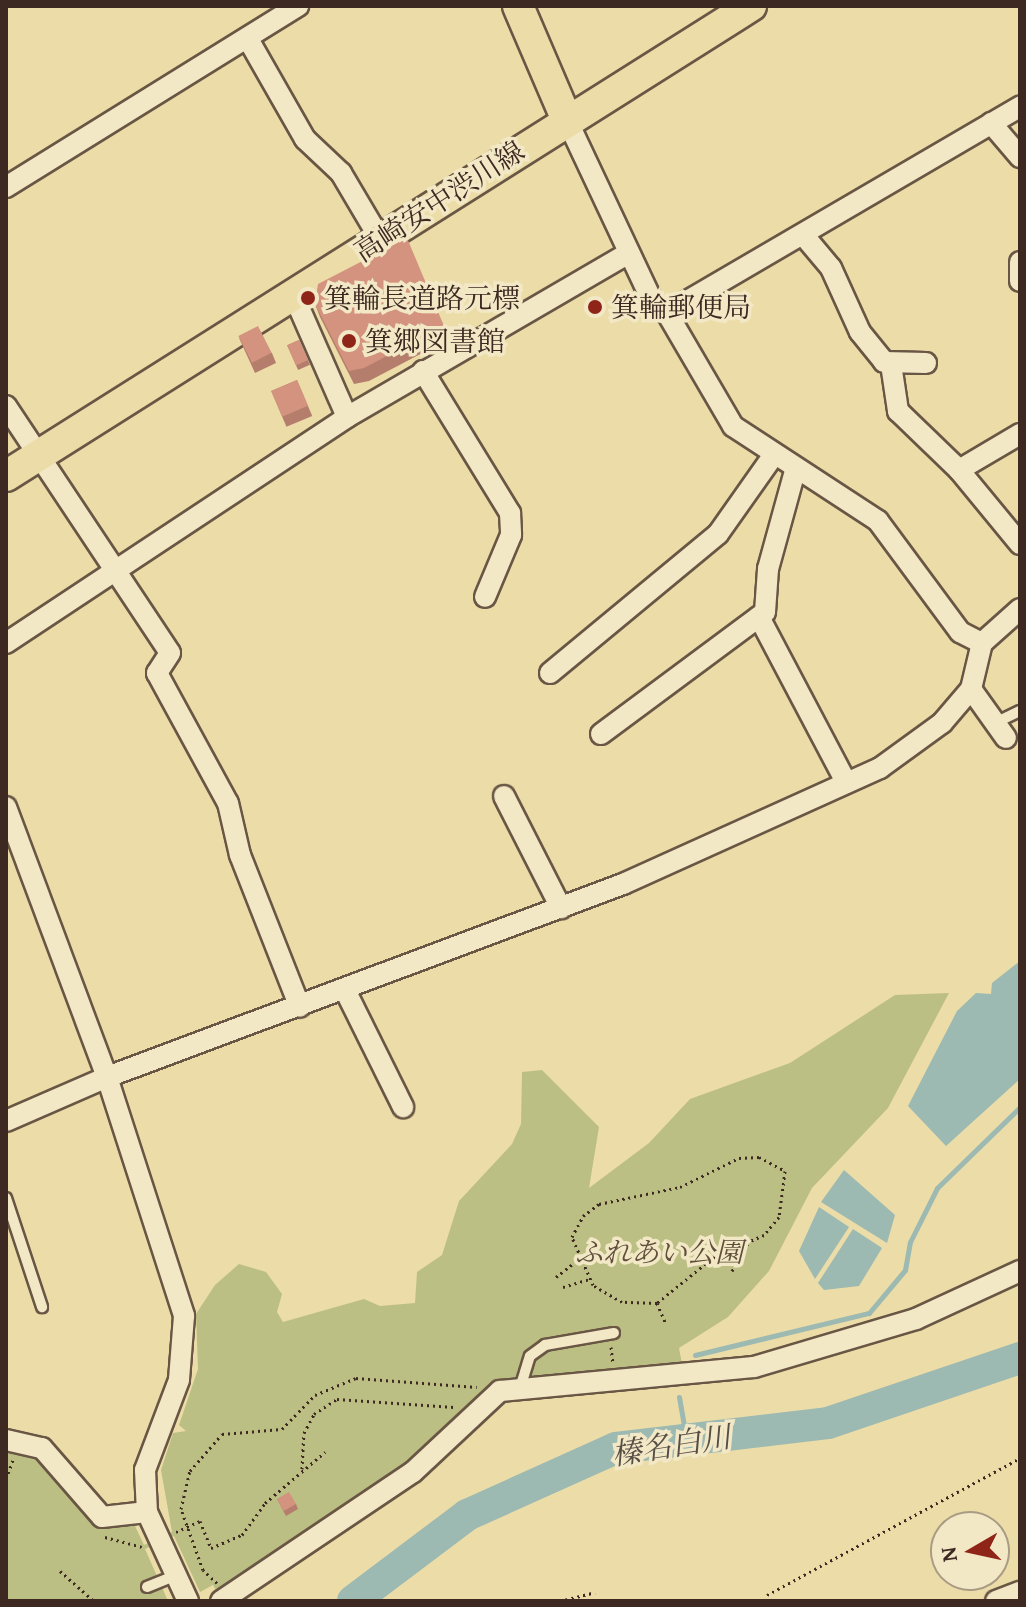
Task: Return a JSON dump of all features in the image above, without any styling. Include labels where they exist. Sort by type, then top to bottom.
[{"type":"main road","points":[[518,6],[566,118]]},
{"type":"main road","name":"高崎安中渋川線","points":[[6,476],[566,118],[751,6]]},
{"type":"street","points":[[6,187],[298,6]]},
{"type":"street","points":[[248,39],[305,139],[341,173],[380,239]]},
{"type":"street","points":[[667,313],[805,237],[1020,107]]},
{"type":"street","points":[[566,118],[654,305],[667,313],[707,391],[733,426],[795,471],[878,521],[960,632],[982,643]]},
{"type":"street","points":[[991,123],[1020,157]]},
{"type":"street","points":[[805,237],[841,284],[869,347],[891,364],[926,363]]},
{"type":"street","points":[[6,643],[347,417],[629,253]]},
{"type":"street","points":[[1020,262],[1020,281]]},
{"type":"street","points":[[293,294],[347,417]]},
{"type":"street","points":[[891,364],[898,411],[959,470],[1020,544]]},
{"type":"street","points":[[423,371],[510,513],[511,535],[485,597]]},
{"type":"street","points":[[6,406],[111,572],[170,653],[157,673],[228,803],[240,855],[300,1007]]},
{"type":"street","points":[[959,470],[1020,434]]},
{"type":"street","points":[[550,673],[718,534],[773,456]]},
{"type":"street","points":[[601,734],[759,617],[771,600],[768,569],[795,471]]},
{"type":"street","points":[[6,1121],[107,1077],[561,908],[915,748],[971,689],[982,643],[1020,609]]},
{"type":"street","points":[[759,617],[845,780]]},
{"type":"street","points":[[971,689],[1000,730]]},
{"type":"street","points":[[504,796],[561,908]]},
{"type":"street","points":[[6,807],[107,1077],[184,1316],[179,1380],[145,1470],[147,1512],[188,1601]]},
{"type":"street","points":[[345,990],[403,1107]]},
{"type":"street","points":[[220,1594],[413,1472],[493,1395],[521,1385],[664,1380],[754,1367],[916,1319],[1020,1271]]},
{"type":"street","points":[[6,1440],[42,1448],[88,1512],[107,1519],[147,1512]]},
{"type":"street","points":[[996,1601],[1020,1592]]},
{"type":"lane","points":[[1000,730],[1020,711]]},
{"type":"lane","points":[[6,1198],[42,1307]]},
{"type":"lane","points":[[521,1385],[530,1356],[545,1345],[614,1333]]},
{"type":"lane","points":[[147,1587],[176,1575]]},
{"type":"path","points":[[759,1157],[785,1171],[788,1183],[779,1217],[750,1241],[715,1256],[657,1303],[622,1302],[590,1279],[579,1260],[573,1230],[599,1204],[680,1187],[727,1162],[759,1157]]},
{"type":"path","points":[[732,1271],[750,1241]]},
{"type":"path","points":[[556,1277],[579,1260]]},
{"type":"path","points":[[563,1287],[590,1279]]},
{"type":"path","points":[[657,1303],[666,1324]]},
{"type":"path","points":[[610,1345],[612,1359]]},
{"type":"path","points":[[220,1594],[184,1528],[183,1491],[202,1450],[238,1430],[282,1429],[335,1383],[487,1387],[493,1395]]},
{"type":"path","points":[[302,1469],[304,1433],[314,1414],[337,1399],[465,1410]]},
{"type":"path","points":[[169,1535],[200,1521],[211,1548],[242,1535],[302,1469],[325,1452]]},
{"type":"path","points":[[6,1479],[22,1456]]},
{"type":"path","points":[[767,1595],[1020,1458]]},
{"type":"path","points":[[130,1549],[149,1544]]},
{"type":"path","points":[[60,1571],[94,1601]]},
{"type":"path","points":[[560,1601],[595,1592]]},
{"type":"green space","name":"ふれあい公園","points":[[949,993],[888,1108],[812,1188],[769,1271],[728,1317],[679,1348],[684,1374],[502,1384],[415,1461],[217,1592],[213,1585],[200,1592],[174,1536],[145,1549],[168,1601],[6,1601],[6,1445],[29,1448],[108,1525],[135,1526],[144,1545],[172,1532],[161,1470],[173,1433],[186,1431],[179,1425],[198,1369],[196,1314],[215,1285],[239,1264],[266,1272],[282,1294],[277,1312],[283,1322],[364,1299],[380,1306],[415,1303],[417,1272],[442,1255],[459,1201],[512,1144],[521,1124],[522,1072],[542,1070],[599,1127],[589,1188],[649,1143],[690,1099],[790,1063],[895,995]]},
{"type":"water","points":[[1020,961],[1020,1079],[946,1146],[908,1106],[957,1011],[976,993],[991,994],[992,983]]},
{"type":"water","points":[[844,1170],[895,1215],[887,1243],[821,1202]]},
{"type":"water","points":[[819,1207],[849,1227],[815,1279],[799,1251]]},
{"type":"water","points":[[853,1229],[882,1248],[859,1286],[824,1290],[818,1283]]},
{"type":"building","points":[[407,238],[444,326],[364,368],[349,371],[315,304],[318,284]]},
{"type":"building","points":[[258,326],[272,353],[252,363],[238,336]]},
{"type":"building","points":[[299,340],[308,360],[296,365],[287,345]]},
{"type":"building","points":[[297,380],[308,406],[282,417],[271,391]]},
{"type":"building","points":[[289,1492],[296,1504],[284,1511],[277,1499]]},
{"type":"waterway","points":[[695,1355],[869,1313],[905,1270],[910,1242],[937,1188],[1020,1107]]},
{"type":"waterway","name":"榛名白川","points":[[353,1601],[467,1515],[616,1448],[828,1423],[1020,1358]]},
{"type":"waterway","points":[[679,1397],[686,1437]]},
{"type":"place","name":"箕輪長道路元標","points":[[308,298]]},
{"type":"place","name":"箕輪郵便局","points":[[595,307]]},
{"type":"place","name":"箕郷図書館","points":[[349,341]]}]
